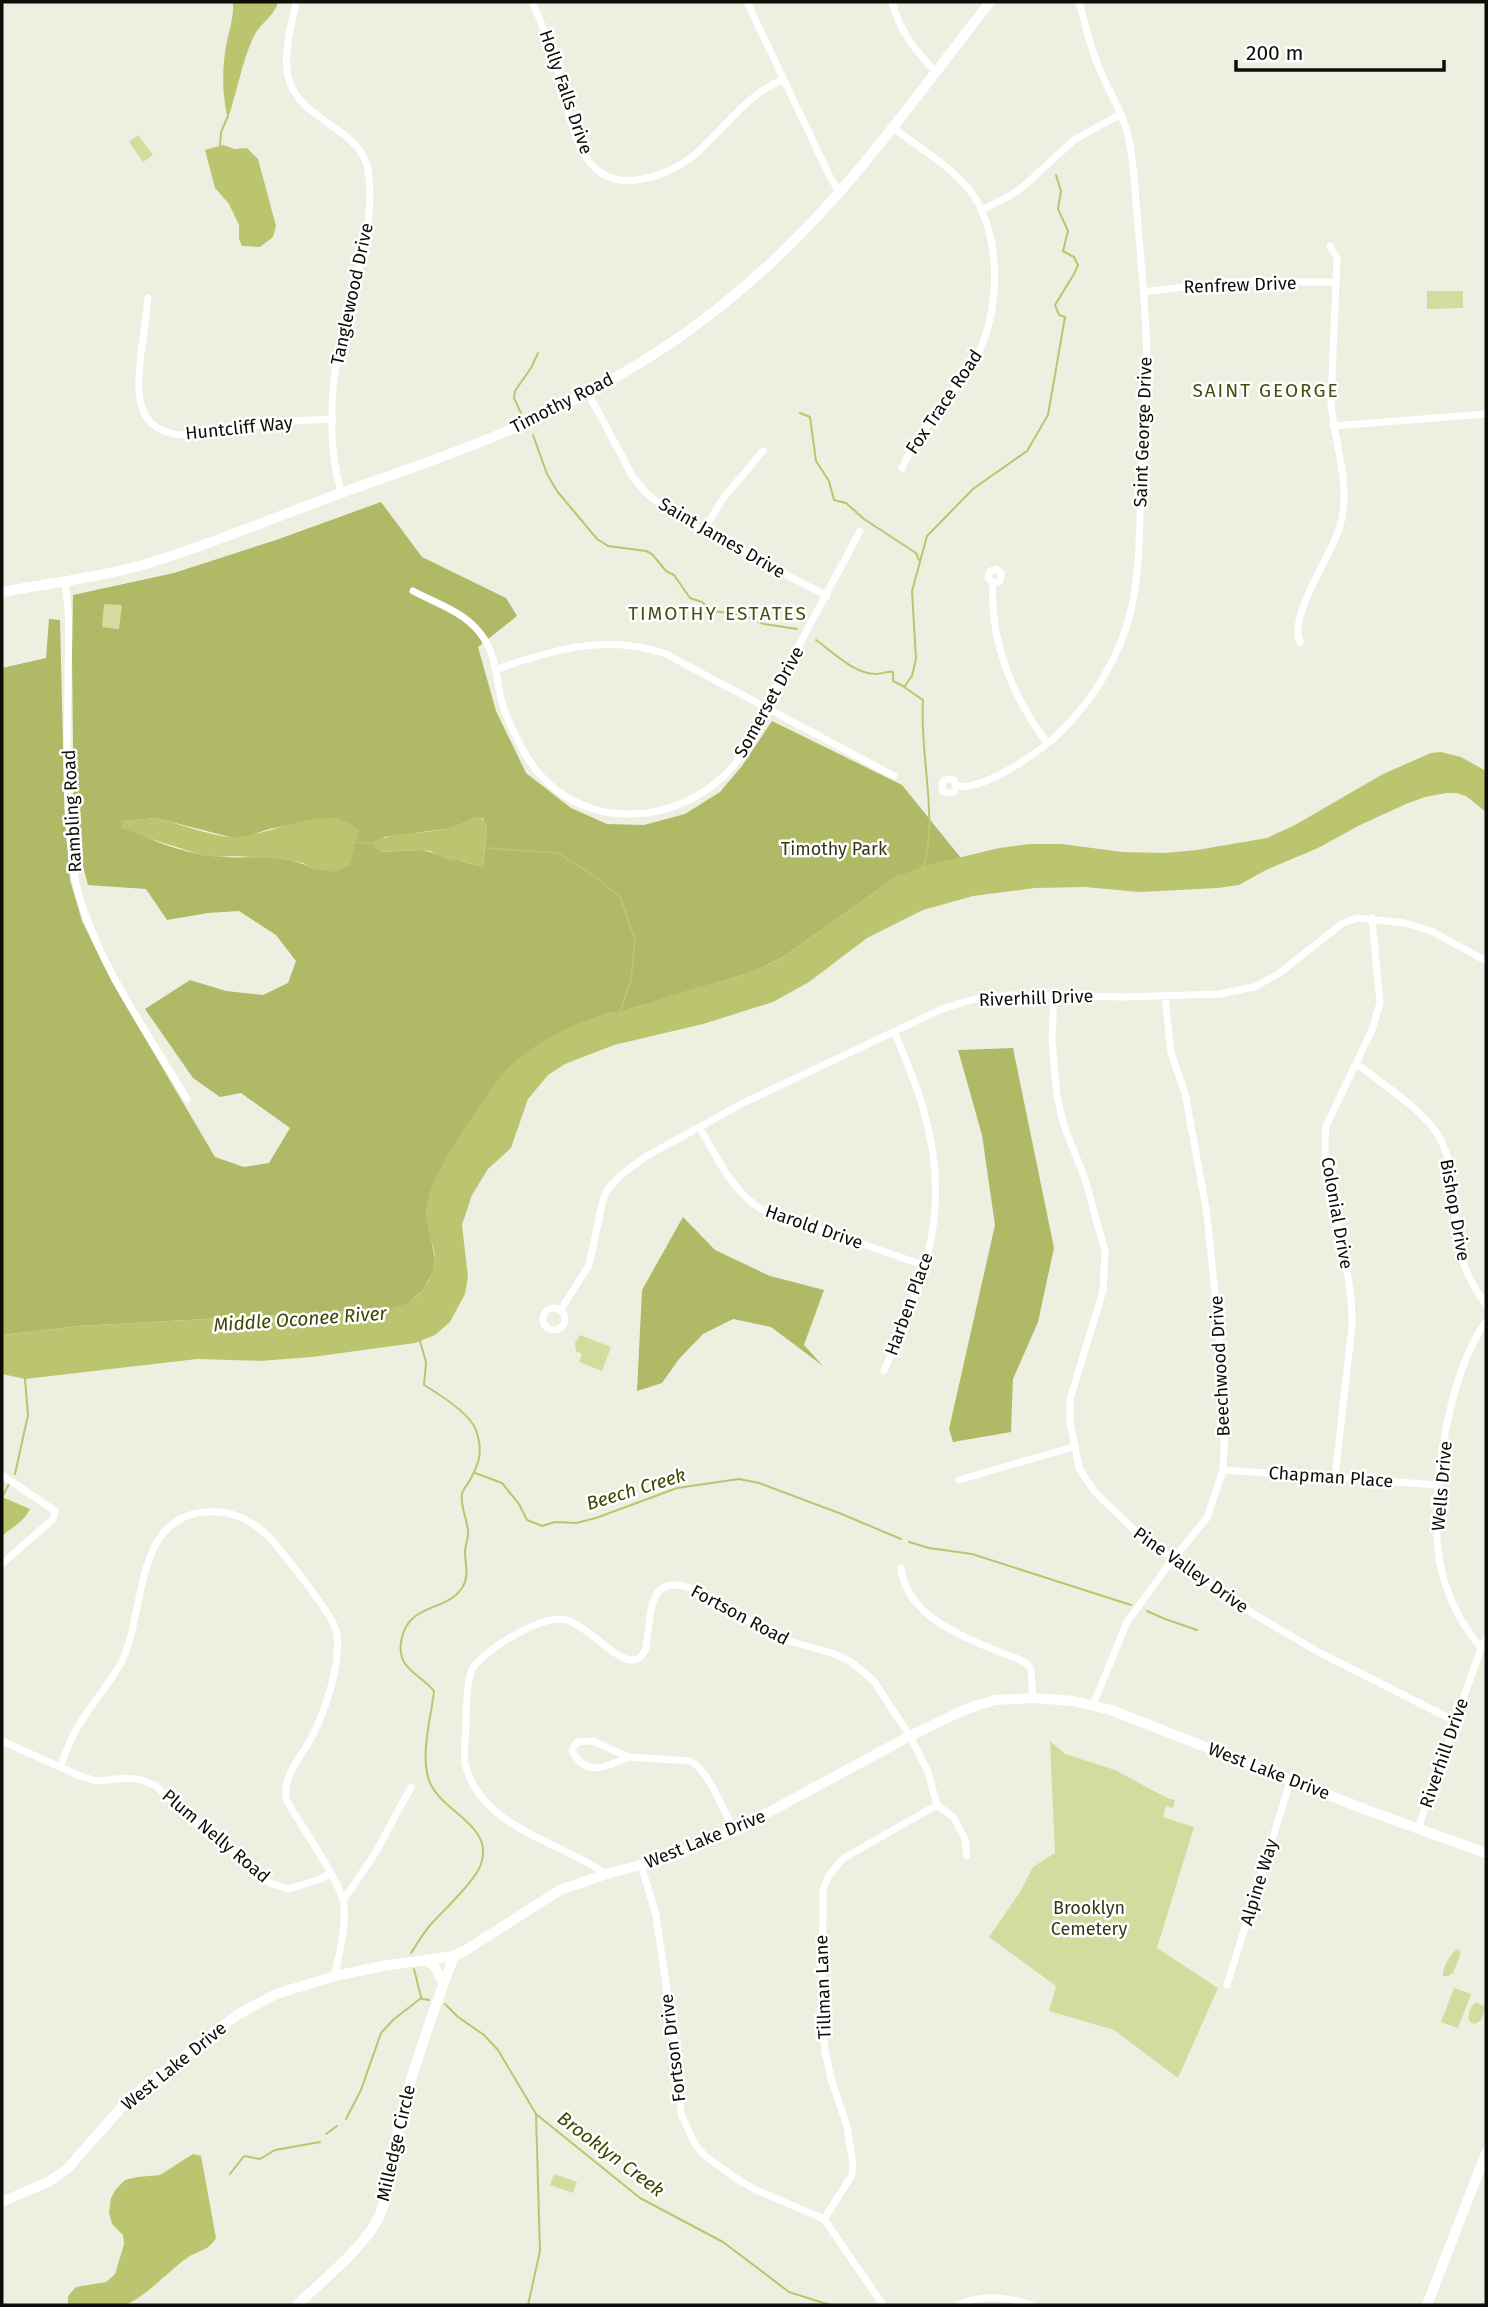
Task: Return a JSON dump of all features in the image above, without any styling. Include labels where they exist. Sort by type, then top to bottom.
[{"type":"main road","name":"Timothy Road","points":[[2,592],[134,567],[191,550],[468,447],[547,414],[588,393],[670,343],[731,298],[803,232],[893,127],[990,2]]},
{"type":"main road","name":"West Lake Drive","points":[[2,2202],[48,2182],[68,2168],[128,2100],[237,2015],[276,1994],[335,1976],[454,1956],[560,1891],[606,1874],[668,1858],[734,1831],[911,1736],[980,1704],[1033,1698],[1093,1705],[1486,1853]]},
{"type":"main road","name":"Milledge Circle","points":[[297,2305],[365,2238],[376,2221],[387,2191],[406,2097],[454,1956]]},
{"type":"main road","points":[[427,1961],[441,1974],[444,1983]]},
{"type":"main road","points":[[1427,2305],[1486,2153]]},
{"type":"street","name":"Tanglewood Drive","points":[[296,2],[287,58],[290,83],[304,105],[358,147],[369,172],[368,229],[338,355],[333,419],[334,460],[342,493]]},
{"type":"street","name":"Holly Falls Drive","points":[[533,2],[548,38],[573,125],[584,152],[594,167],[609,176],[641,179],[674,170],[695,154],[746,102],[782,80]]},
{"type":"street","points":[[747,2],[782,80],[840,192]]},
{"type":"street","points":[[892,2],[909,42],[936,72]]},
{"type":"street","name":"Saint George Drive","points":[[957,786],[970,786],[996,776],[1048,743],[1075,716],[1095,690],[1119,645],[1130,615],[1138,558],[1146,398],[1147,351],[1143,292],[1127,132],[1089,42],[1079,2]]},
{"type":"street","points":[[982,210],[1018,190],[1074,140],[1121,114]]},
{"type":"street","name":"Fox Trace Road","points":[[893,127],[967,188],[982,210],[990,238],[993,270],[993,300],[988,327],[973,364],[920,433],[902,468]]},
{"type":"street","points":[[1300,642],[1297,632],[1299,615],[1334,544],[1343,513],[1343,469],[1333,426],[1331,402],[1337,258],[1330,246]]},
{"type":"street","name":"Renfrew Drive","points":[[1143,292],[1226,282],[1336,282]]},
{"type":"street","name":"Huntcliff Way","points":[[148,298],[138,395],[144,413],[155,425],[168,432],[185,435],[291,421],[333,419]]},
{"type":"street","name":"Saint James Drive","points":[[588,393],[640,487],[668,510],[703,531],[827,596]]},
{"type":"street","points":[[1333,426],[1486,414]]},
{"type":"street","points":[[703,531],[724,497],[763,451]]},
{"type":"street","name":"Somerset Drive","points":[[413,591],[459,615],[470,623],[489,646],[497,669],[504,708],[522,749],[537,771],[564,795],[577,802],[618,814],[659,813],[684,804],[712,787],[736,762],[860,531]]},
{"type":"street","name":"Rambling Road","points":[[64,580],[68,639],[69,806],[76,884],[84,912],[102,952],[187,1099]]},
{"type":"street","points":[[993,583],[992,614],[999,649],[1024,708],[1048,743]]},
{"type":"street","points":[[497,669],[542,654],[603,643],[627,643],[666,654],[894,776]]},
{"type":"street","name":"Riverhill Drive","points":[[561,1311],[589,1265],[608,1189],[622,1174],[645,1157],[743,1103],[942,1009],[971,1000],[1012,995],[1165,996],[1220,994],[1254,987],[1278,974],[1343,923],[1357,918],[1405,923],[1431,930],[1486,961]]},
{"type":"street","name":"Colonial Drive","points":[[1335,1477],[1353,1326],[1353,1302],[1335,1212],[1325,1139],[1326,1126],[1372,1030],[1380,1003],[1372,918]]},
{"type":"street","name":"Pine Valley Drive","points":[[1054,995],[1052,1041],[1057,1096],[1064,1126],[1088,1190],[1105,1251],[1103,1291],[1070,1399],[1073,1447],[1079,1468],[1094,1491],[1138,1534],[1252,1613],[1308,1646],[1455,1721]]},
{"type":"street","name":"Beechwood Drive","points":[[1093,1705],[1127,1622],[1207,1518],[1223,1470],[1224,1385],[1207,1214],[1185,1093],[1171,1053],[1165,996]]},
{"type":"street","name":"Harben Place","points":[[884,1371],[926,1266],[936,1212],[937,1187],[932,1146],[923,1107],[895,1033]]},
{"type":"street","name":"Bishop Drive","points":[[1357,1064],[1426,1121],[1443,1145],[1453,1185],[1458,1243],[1473,1288],[1486,1305]]},
{"type":"street","name":"Harold Drive","points":[[699,1127],[739,1193],[761,1209],[926,1266]]},
{"type":"street","name":"Wells Drive","points":[[1481,1648],[1454,1609],[1441,1572],[1437,1550],[1439,1485],[1445,1437],[1466,1358],[1486,1322]]},
{"type":"street","points":[[959,1480],[1073,1447]]},
{"type":"street","name":"Chapman Place","points":[[1223,1470],[1439,1485]]},
{"type":"street","points":[[2,1475],[55,1511],[53,1518],[2,1564]]},
{"type":"street","points":[[60,1766],[75,1731],[121,1662],[136,1619],[147,1565],[163,1533],[175,1521],[190,1513],[225,1512],[258,1526],[330,1616],[336,1628],[336,1662],[321,1716],[288,1774],[285,1787],[286,1799],[344,1901],[335,1976]]},
{"type":"street","points":[[901,1568],[909,1593],[932,1616],[966,1638],[1027,1664],[1031,1670],[1033,1698]]},
{"type":"street","name":"Fortson Road","points":[[606,1874],[591,1863],[492,1811],[481,1797],[466,1766],[466,1715],[472,1668],[488,1653],[523,1631],[555,1619],[566,1620],[630,1660],[638,1659],[646,1648],[654,1598],[661,1589],[671,1584],[687,1586],[723,1604],[778,1638],[835,1654],[851,1662],[873,1680],[911,1736]]},
{"type":"street","name":"Riverhill Drive","points":[[1418,1828],[1486,1639]]},
{"type":"street","points":[[911,1736],[928,1772],[937,1805],[954,1818],[965,1839],[967,1856]]},
{"type":"street","name":"Plum Nelly Road","points":[[2,1741],[97,1781],[126,1778],[142,1780],[156,1786],[188,1818],[270,1883],[288,1889],[330,1874]]},
{"type":"street","points":[[628,1757],[599,1769],[581,1763],[572,1750],[577,1742],[593,1741],[628,1757],[690,1761],[697,1764],[708,1779],[734,1831]]},
{"type":"street","name":"Alpine Way","points":[[1227,1985],[1291,1779]]},
{"type":"street","points":[[344,1901],[376,1852],[411,1787]]},
{"type":"street","name":"Tillman Lane","points":[[824,2219],[852,2175],[853,2164],[847,2126],[825,2051],[822,2011],[823,1890],[829,1875],[844,1858],[937,1805]]},
{"type":"street","name":"Fortson Drive","points":[[641,1865],[656,1915],[681,2113],[695,2144],[704,2155],[737,2179],[824,2219]]},
{"type":"street","points":[[824,2219],[883,2305]]},
{"type":"street","points":[[958,2305],[975,2298],[989,2297],[1012,2299],[1032,2305]]},
{"type":"green space","points":[[138,135],[153,155],[143,162],[129,142]]},
{"type":"green space","points":[[1427,291],[1463,291],[1463,308],[1427,309]]},
{"type":"green space","name":"Timothy Park","points":[[381,502],[422,557],[506,598],[517,616],[478,647],[496,711],[526,773],[571,808],[607,824],[644,825],[685,814],[720,792],[742,766],[772,721],[902,785],[961,858],[896,877],[783,957],[755,971],[580,1023],[534,1048],[510,1067],[496,1083],[435,1180],[426,1210],[435,1261],[433,1272],[423,1290],[407,1304],[374,1312],[79,1326],[2,1335],[2,668],[46,658],[49,619],[60,620],[64,784],[70,880],[82,921],[112,982],[215,1157],[244,1167],[269,1163],[290,1128],[241,1093],[220,1097],[193,1078],[145,1009],[190,980],[226,991],[263,995],[288,983],[296,961],[276,935],[239,911],[167,920],[146,889],[88,885],[74,833],[72,656],[73,595],[174,573]],"holes":[[[104,604],[122,605],[119,629],[102,627]],[[156,818],[230,837],[246,837],[269,829],[324,819],[313,869],[286,859],[214,856],[188,851],[122,828],[122,821]],[[475,818],[483,818],[487,827],[483,867],[422,850],[380,852],[384,837],[452,828]]]},
{"type":"green space","points":[[103,603],[122,605],[120,629],[101,627]]},
{"type":"green space","points":[[1013,1048],[1054,1248],[1038,1322],[1013,1379],[1011,1432],[953,1442],[949,1429],[995,1225],[982,1135],[958,1050]]},
{"type":"green space","points":[[683,1217],[715,1250],[770,1276],[824,1290],[804,1345],[823,1366],[771,1327],[733,1319],[703,1334],[679,1359],[662,1383],[637,1391],[642,1290]]},
{"type":"green space","points":[[580,1335],[611,1347],[602,1371],[579,1362],[582,1354],[576,1351],[575,1343]]},
{"type":"green space","name":"Brooklyn Cemetery","points":[[1050,1741],[1065,1754],[1115,1770],[1175,1800],[1173,1808],[1166,1806],[1163,1817],[1194,1827],[1157,1948],[1218,1988],[1178,2078],[1114,2030],[1049,2011],[1056,1986],[989,1937],[1020,1892],[1033,1867],[1055,1853]]},
{"type":"green space","points":[[1458,1949],[1461,1953],[1453,1973],[1443,1976],[1448,1960]]},
{"type":"green space","points":[[1454,1988],[1471,1994],[1458,2028],[1441,2022]]},
{"type":"green space","points":[[1475,2002],[1486,2007],[1481,2020],[1475,2024],[1470,2022],[1469,2016]]},
{"type":"green space","points":[[554,2174],[577,2182],[573,2193],[550,2185]]},
{"type":"water","points":[[233,2],[278,2],[274,12],[253,38],[228,118],[223,73]]},
{"type":"water","points":[[223,145],[235,149],[247,148],[258,159],[276,226],[273,237],[260,247],[242,246],[239,225],[229,204],[215,188],[205,150]]},
{"type":"water","name":"Middle Oconee River","points":[[1441,752],[1461,757],[1486,771],[1486,812],[1466,796],[1456,793],[1425,797],[1360,825],[1239,885],[1139,892],[1085,887],[1035,888],[973,896],[923,910],[867,938],[809,982],[773,1002],[703,1024],[614,1045],[565,1064],[548,1075],[528,1099],[511,1148],[488,1169],[472,1195],[462,1225],[468,1277],[465,1294],[450,1322],[435,1335],[415,1343],[312,1357],[260,1361],[197,1359],[25,1379],[2,1374],[2,1335],[79,1326],[375,1311],[405,1304],[421,1292],[434,1267],[434,1251],[426,1213],[432,1186],[457,1140],[505,1071],[517,1060],[544,1040],[590,1019],[754,971],[773,962],[896,877],[924,866],[999,848],[1030,844],[1165,853],[1267,838],[1295,825],[1383,774],[1431,753]]},
{"type":"water","points":[[480,817],[487,827],[483,867],[459,860],[449,861],[430,851],[380,852],[371,843],[400,834],[449,828]]},
{"type":"water","points":[[156,818],[234,837],[329,818],[342,820],[359,830],[350,865],[336,872],[313,869],[303,863],[285,859],[199,854],[122,828],[121,821]]},
{"type":"water","points":[[2,1497],[30,1509],[21,1521],[2,1536]]},
{"type":"water","points":[[193,2154],[201,2156],[216,2238],[213,2242],[183,2261],[131,2302],[117,2306],[68,2305],[68,2296],[76,2287],[106,2282],[115,2274],[124,2244],[123,2235],[112,2224],[109,2213],[111,2198],[116,2189],[125,2180],[160,2175]]},
{"type":"waterway","points":[[220,145],[221,132],[228,116]]},
{"type":"waterway","points":[[923,868],[929,829],[923,700],[904,687],[912,676],[916,659],[912,591],[927,536],[973,489],[1027,451],[1048,415],[1065,317],[1059,315],[1055,305],[1078,265],[1074,257],[1063,251],[1068,231],[1058,209],[1061,191],[1056,175]]},
{"type":"waterway","points":[[521,413],[514,398],[515,391],[538,353]]},
{"type":"waterway","points":[[800,413],[810,417],[816,461],[829,481],[834,500],[846,503],[864,519],[916,553],[919,560]]},
{"type":"waterway","points":[[533,435],[547,474],[557,491],[597,539],[608,546],[652,554],[666,571],[674,575],[690,598],[702,602],[713,611],[743,615],[764,624],[797,629]]},
{"type":"waterway","points":[[816,640],[844,662],[860,670],[876,674],[893,672],[893,681],[903,686]]},
{"type":"waterway","points":[[356,842],[372,843]]},
{"type":"waterway","points":[[486,848],[558,853],[620,897],[635,940],[631,980],[620,1012]]},
{"type":"waterway","name":"Brooklyn Creek","points":[[411,1953],[430,1926],[478,1871],[483,1850],[480,1838],[473,1828],[442,1800],[428,1777],[426,1745],[434,1691],[406,1665],[401,1651],[405,1629],[411,1620],[455,1596],[464,1584],[468,1534],[462,1494],[476,1467],[480,1450],[476,1430],[467,1417],[424,1385],[426,1362],[420,1341]]},
{"type":"waterway","points":[[15,1474],[28,1415],[25,1379]]},
{"type":"waterway","name":"Beech Creek","points":[[475,1473],[502,1483],[519,1504],[527,1520],[542,1526],[596,1518],[677,1488],[739,1479],[759,1483],[901,1539]]},
{"type":"waterway","points":[[2,1497],[9,1484]]},
{"type":"waterway","name":"Beech Creek","points":[[909,1542],[929,1548],[972,1554],[1131,1605]]},
{"type":"waterway","name":"Beech Creek","points":[[1147,1611],[1197,1630]]},
{"type":"waterway","points":[[414,1969],[421,1997]]},
{"type":"waterway","points":[[346,2119],[361,2090],[381,2033],[421,1998]]},
{"type":"waterway","points":[[422,1999],[429,2000]]},
{"type":"waterway","name":"Brooklyn Creek","points":[[445,2004],[484,2035],[498,2050],[536,2114],[640,2198],[723,2242],[789,2292],[830,2305]]},
{"type":"waterway","points":[[528,2305],[540,2251],[536,2115]]},
{"type":"waterway","points":[[326,2134],[337,2126]]},
{"type":"waterway","points":[[230,2174],[244,2156],[260,2159],[275,2150],[320,2142]]},
{"type":"waterway","name":"Brooklyn Creek","points":[[905,2305],[922,2305]]},
{"type":"district","name":"SAINT GEORGE","points":[[1266,390]]},
{"type":"district","name":"TIMOTHY ESTATES","points":[[718,613]]}]
